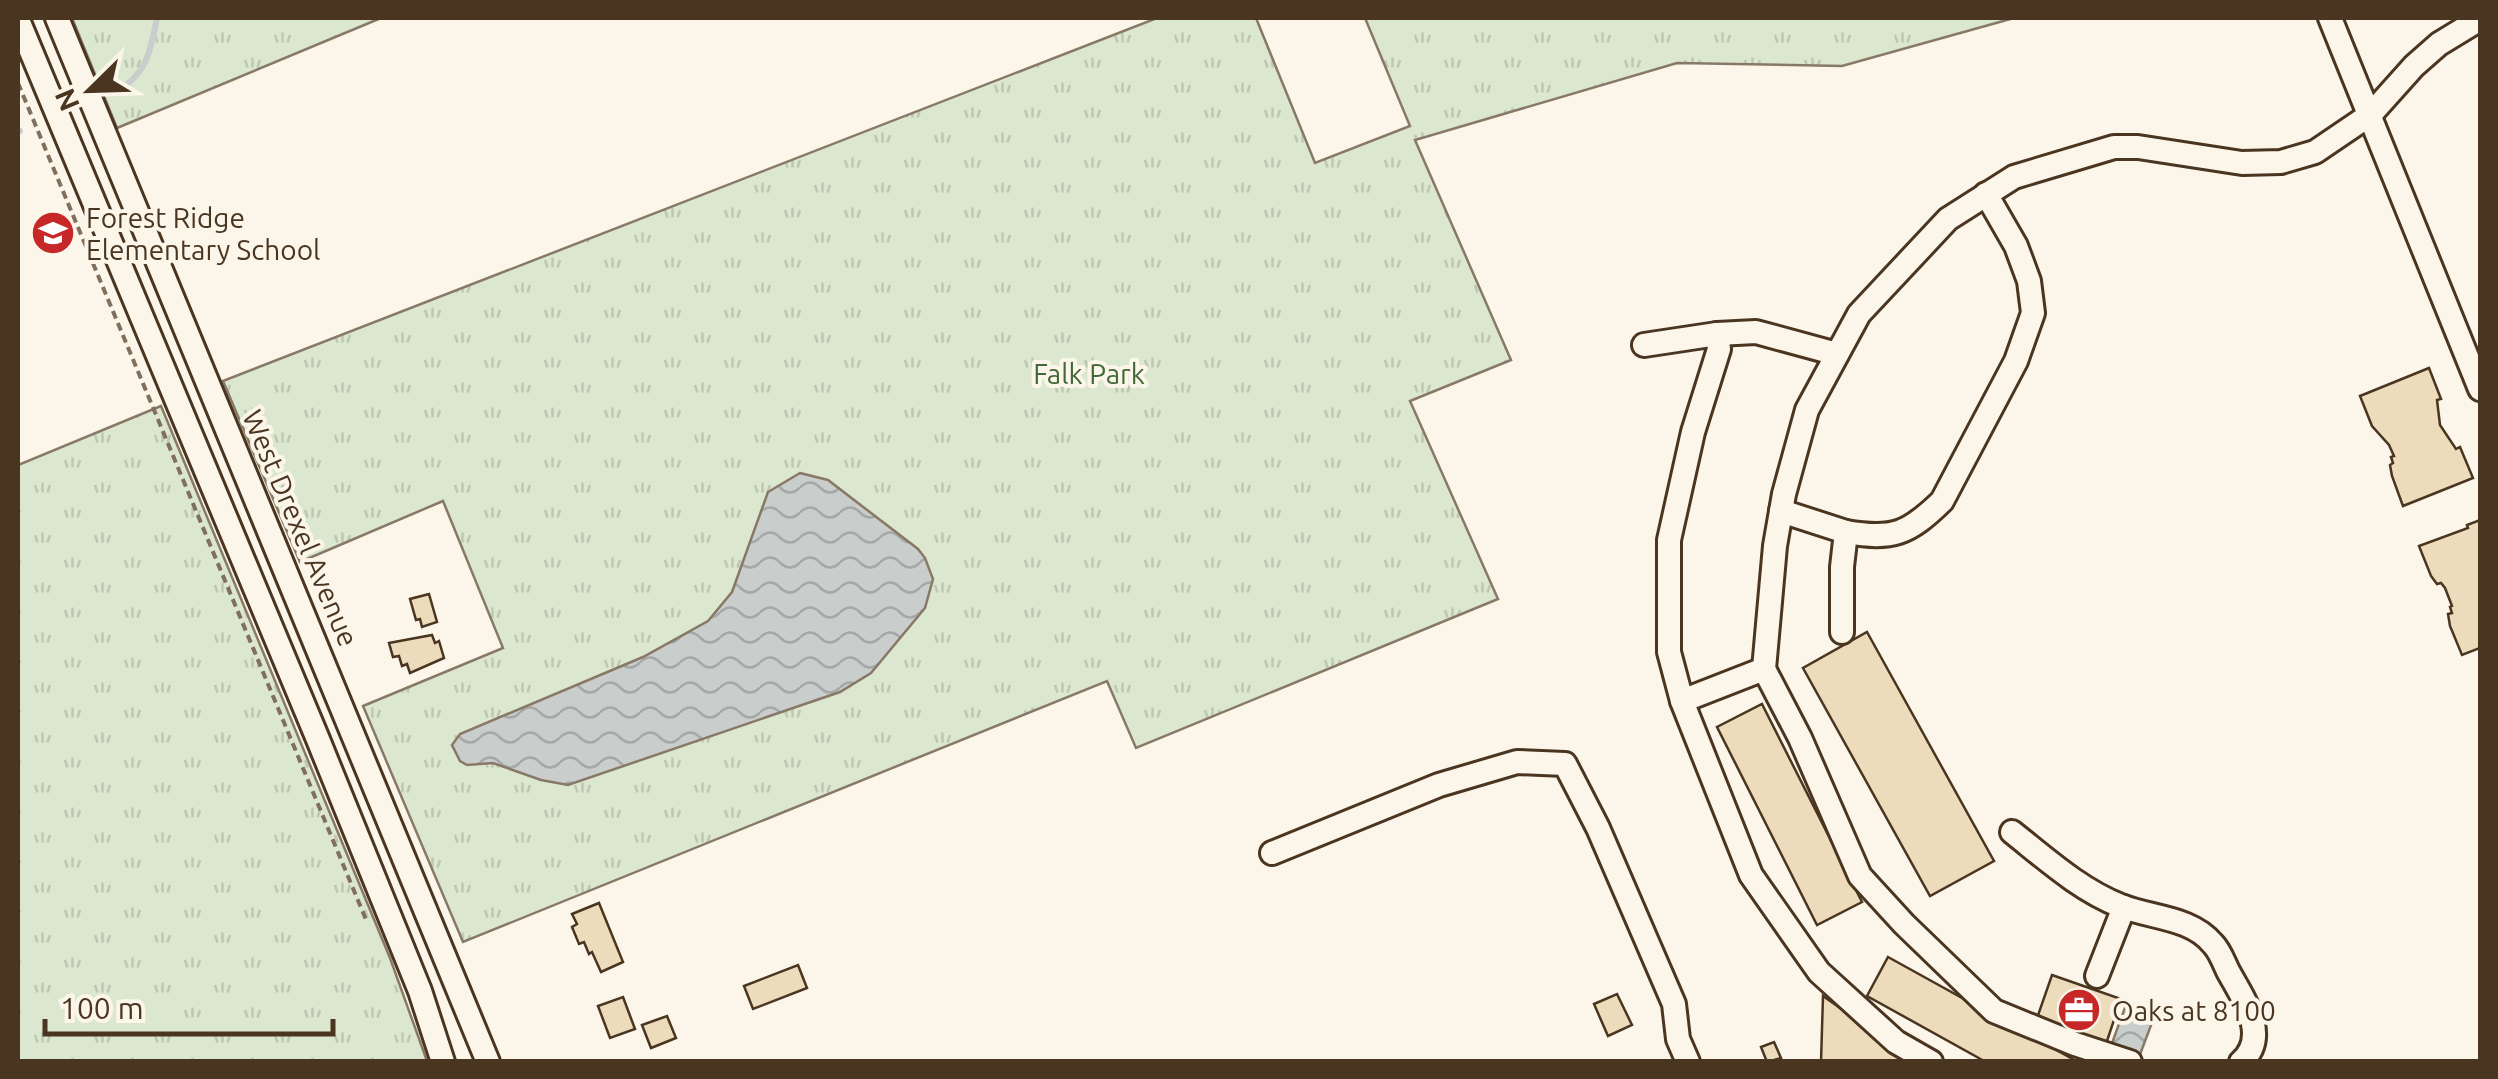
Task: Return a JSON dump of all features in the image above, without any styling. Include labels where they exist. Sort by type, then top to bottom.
[{"type":"street","name":"West Drexel Avenue","points":[[57,18],[488,1062]]},
{"type":"street","points":[[2330,18],[2480,389]]},
{"type":"street","points":[[2130,1062],[1994,1011],[1860,876],[1800,738],[1764,669],[1781,511],[1808,410],[1858,314],[1948,219],[2014,177],[2114,147],[2242,163],[2281,162],[2315,152],[2371,114],[2439,44],[2480,19]]},
{"type":"street","points":[[18,20],[420,991],[442,1062]]},
{"type":"street","points":[[1781,511],[1846,532],[1878,537],[1905,530],[1924,519],[1942,501],[2016,361],[2033,314],[2028,281],[2016,246],[1986,194]]},
{"type":"street","points":[[1644,345],[1756,332],[1837,354]]},
{"type":"street","points":[[1717,334],[1719,349],[1693,432],[1668,540],[1669,652],[1682,702],[1751,875],[1819,972],[1896,1042],[1931,1062]]},
{"type":"street","points":[[1842,632],[1846,532]]},
{"type":"street","points":[[282,653],[315,639]]},
{"type":"street","points":[[1682,702],[1764,669]]},
{"type":"street","points":[[1272,853],[1438,784],[1517,762],[1565,764],[1598,828],[1674,1004],[1678,1039],[1688,1062]]},
{"type":"street","points":[[2012,832],[2080,884],[2124,907],[2176,920],[2213,942],[2252,1014],[2254,1039],[2248,1056],[2240,1062]]},
{"type":"street","points":[[2097,976],[2124,907]]},
{"type":"path","points":[[18,82],[367,921]]},
{"type":"green space","points":[[72,18],[381,18],[117,128]]},
{"type":"green space","name":"Falk Park","points":[[1157,18],[1256,18],[1315,163],[1410,126],[1365,18],[2014,18],[1842,66],[1677,63],[1415,140],[1511,360],[1410,401],[1498,599],[1136,748],[1107,681],[463,942],[363,706],[503,648],[443,501],[300,562],[223,381]]},
{"type":"green space","points":[[161,406],[390,958],[427,1061],[18,1061],[18,465]]},
{"type":"water","points":[[800,473],[828,480],[918,549],[933,579],[925,608],[871,673],[840,692],[568,785],[493,763],[467,765],[460,761],[452,745],[460,734],[643,657],[708,621],[732,592],[768,492]]},
{"type":"water","points":[[2127,1002],[2156,1012],[2139,1057],[2111,1046]]},
{"type":"building","points":[[2429,368],[2441,399],[2437,400],[2440,425],[2456,449],[2460,447],[2473,478],[2403,506],[2390,465],[2394,456],[2372,426],[2360,396]]},
{"type":"building","points":[[2480,520],[2480,648],[2462,655],[2450,626],[2448,614],[2452,613],[2452,606],[2445,588],[2431,576],[2419,546]]},
{"type":"building","points":[[429,594],[437,622],[422,627],[410,599]]},
{"type":"building","points":[[1867,632],[1994,861],[1930,896],[1803,668]]},
{"type":"building","points":[[432,635],[435,643],[439,641],[444,658],[410,673],[399,656],[393,657],[389,643]]},
{"type":"building","points":[[1762,704],[1862,902],[1817,925],[1717,727]]},
{"type":"building","points":[[599,903],[623,962],[601,972],[592,952],[589,954],[584,942],[579,944],[572,927],[577,924],[572,914]]},
{"type":"building","points":[[1888,957],[2078,1062],[1986,1062],[1867,996]]},
{"type":"building","points":[[798,965],[807,988],[753,1009],[744,986]]},
{"type":"building","name":"Oaks at 8100","points":[[2052,975],[2121,999],[2106,1044],[2036,1021]]},
{"type":"building","points":[[1617,994],[1632,1025],[1608,1036],[1594,1004]]},
{"type":"building","points":[[1823,996],[1917,1062],[1821,1062]]},
{"type":"building","points":[[623,997],[635,1029],[610,1038],[598,1006]]},
{"type":"building","points":[[667,1016],[676,1038],[651,1048],[642,1025]]},
{"type":"building","points":[[1774,1042],[1781,1058],[1767,1062],[1761,1047]]},
{"type":"waterway","points":[[117,92],[141,69],[157,18]]},
{"type":"place","name":"Forest Ridge Elementary School","points":[[53,233]]},
{"type":"place","name":"Oaks at 8100","points":[[2079,1010]]}]
